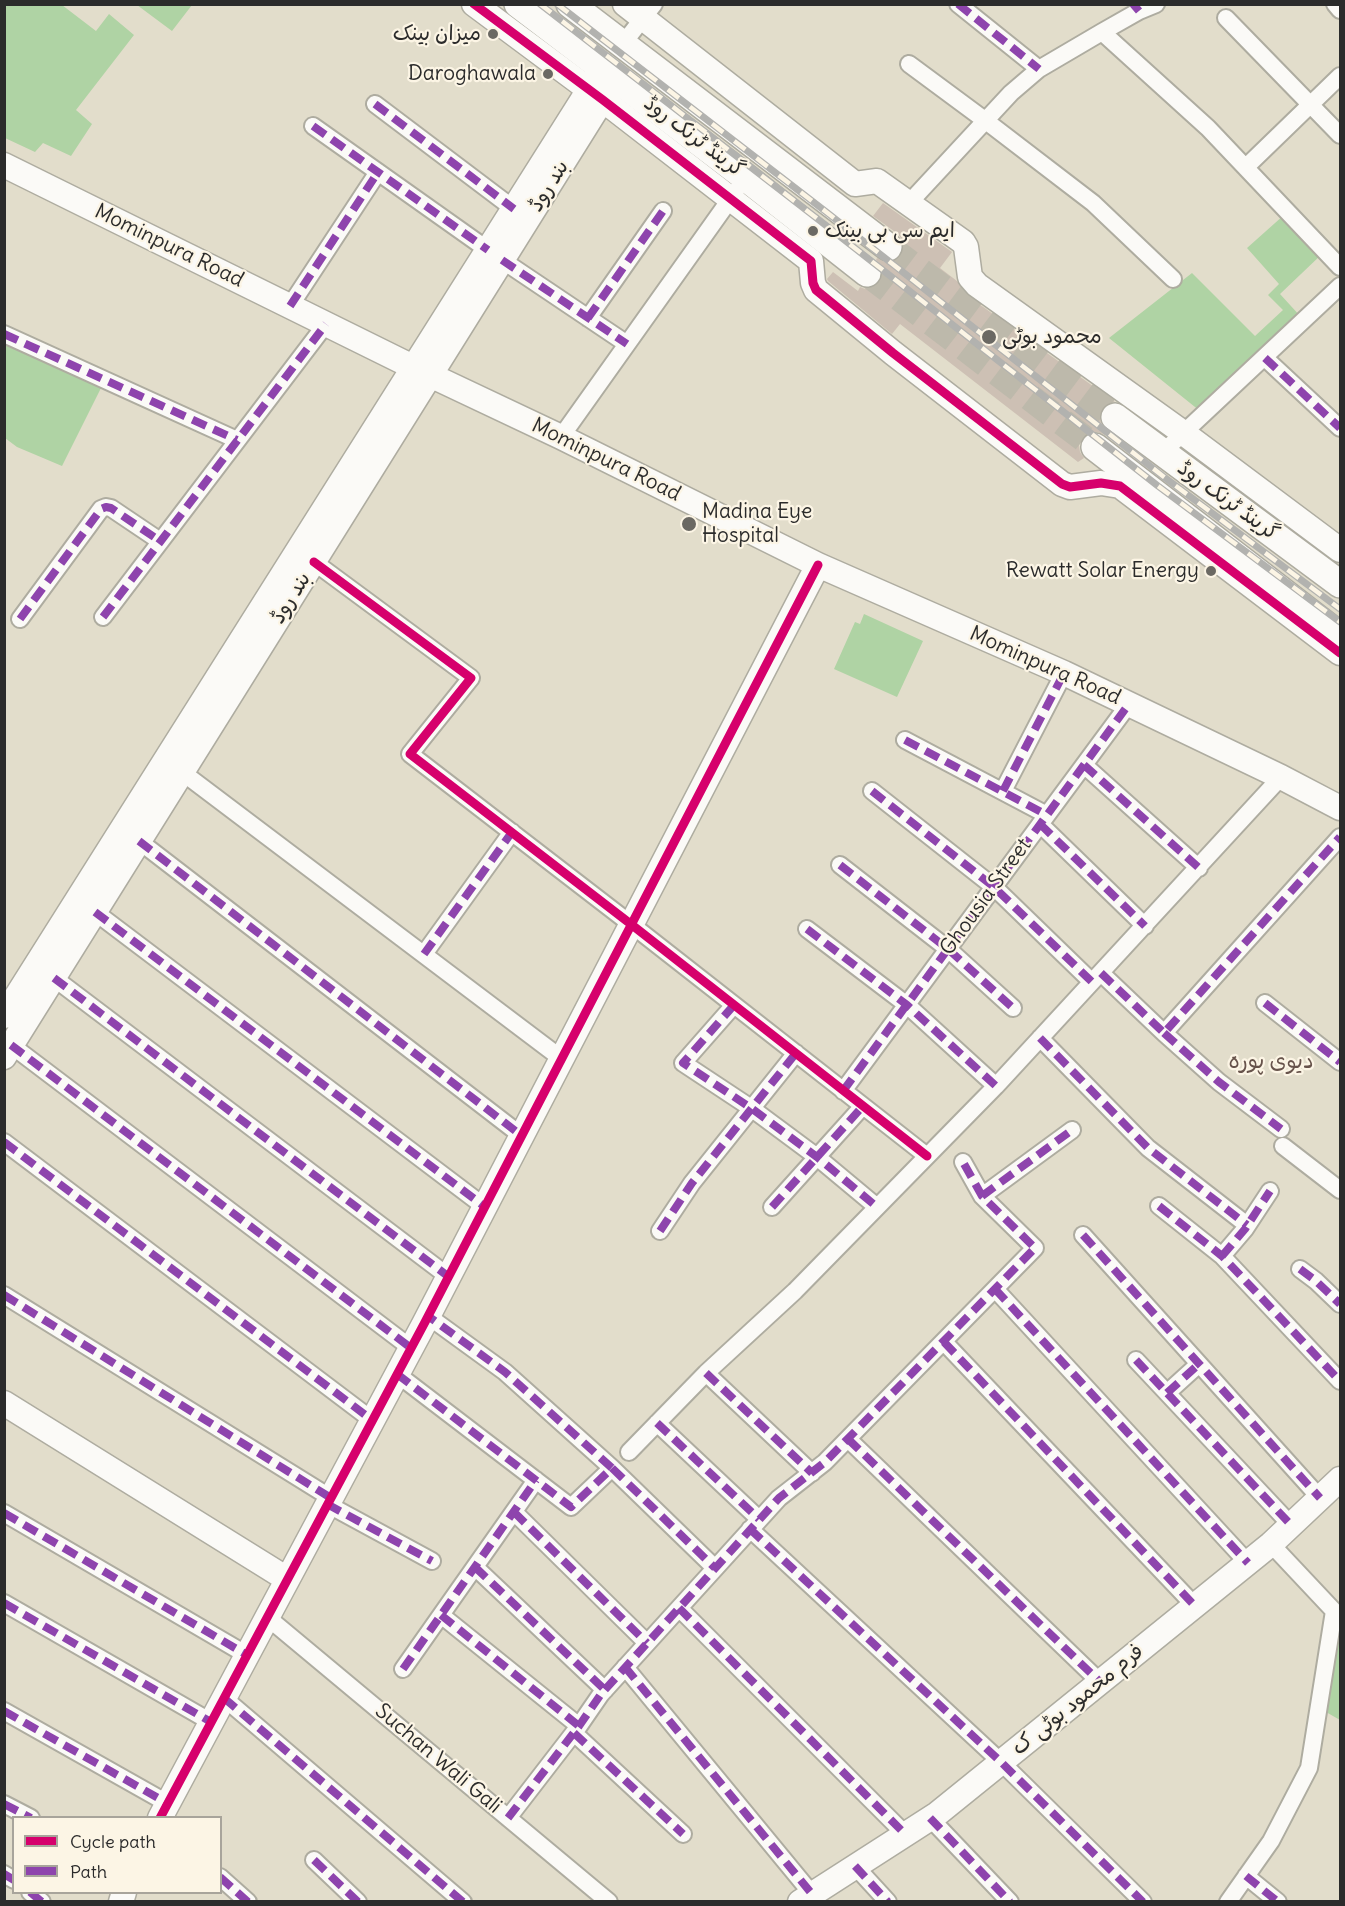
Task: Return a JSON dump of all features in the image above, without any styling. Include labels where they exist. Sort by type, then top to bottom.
[{"type":"main road","name":"گرینڈ ٹرنک روڈ","points":[[518,4],[602,84],[738,187],[867,273]]},
{"type":"main road","name":"گرینڈ ٹرنک روڈ","points":[[570,4],[888,247]]},
{"type":"main road","name":"گرینڈ ٹرنک روڈ","points":[[1115,417],[1340,584]]},
{"type":"main road","name":"گرینڈ ٹرنک روڈ","points":[[1095,447],[1341,636]]},
{"type":"main road","points":[[1312,615],[1340,584]]},
{"type":"street","points":[[474,4],[602,84]]},
{"type":"street","points":[[958,4],[1039,69]]},
{"type":"street","points":[[909,203],[1011,93],[1039,69],[1102,32],[1136,8],[1156,4]]},
{"type":"street","points":[[1335,4],[1341,10]]},
{"type":"street","points":[[622,45],[640,9],[855,184],[877,181],[965,244],[970,277],[977,285],[1182,432],[1341,550]]},
{"type":"street","points":[[1226,18],[1341,135]]},
{"type":"street","points":[[1102,32],[1208,128],[1341,267]]},
{"type":"street","points":[[909,64],[1093,203],[1173,279]]},
{"type":"street","points":[[1246,167],[1341,76]]},
{"type":"street","name":"بند روڈ","points":[[495,255],[514,208],[602,84]]},
{"type":"street","name":"بند روڈ","points":[[4,1016],[422,371],[602,84]]},
{"type":"street","points":[[375,104],[514,208]]},
{"type":"street","points":[[313,126],[495,255],[627,344]]},
{"type":"street","name":"Mominpura Road","points":[[4,165],[818,565],[1064,673],[1341,808]]},
{"type":"street","points":[[290,306],[378,172]]},
{"type":"street","points":[[561,437],[738,187],[811,261],[816,290],[1062,484],[1070,487],[1101,483],[1120,486],[1341,653]]},
{"type":"street","points":[[588,318],[663,211]]},
{"type":"street","points":[[1162,453],[1341,286]]},
{"type":"street","points":[[103,617],[326,324]]},
{"type":"street","points":[[4,334],[237,440]]},
{"type":"street","points":[[1265,358],[1341,428]]},
{"type":"street","name":"بند روڈ","points":[[8,1051],[314,562],[422,371]]},
{"type":"street","points":[[20,619],[101,509],[111,508],[160,541]]},
{"type":"street","points":[[314,562],[471,678],[410,754],[927,1156]]},
{"type":"street","points":[[4,1711],[164,1810],[449,1277],[818,565]]},
{"type":"street","points":[[1003,791],[1064,673]]},
{"type":"street","name":"Ghousia Street","points":[[843,1091],[1129,704]]},
{"type":"street","points":[[905,740],[1003,791],[1044,820],[1145,926]]},
{"type":"street","points":[[1084,765],[1199,868]]},
{"type":"street","points":[[182,772],[562,1059]]},
{"type":"street","points":[[629,1452],[706,1372],[795,1291],[996,1086],[1281,777]]},
{"type":"street","points":[[872,791],[994,887],[1219,1082],[1281,1129]]},
{"type":"street","points":[[424,954],[512,832]]},
{"type":"street","points":[[1164,1033],[1341,837]]},
{"type":"street","points":[[139,841],[522,1136]]},
{"type":"street","points":[[840,865],[948,949],[1013,1008]]},
{"type":"street","points":[[95,912],[485,1207]]},
{"type":"street","points":[[807,928],[907,1005],[996,1086]]},
{"type":"street","points":[[54,978],[449,1277]]},
{"type":"street","points":[[1265,1003],[1341,1062]]},
{"type":"street","points":[[734,1005],[683,1064],[752,1108],[818,1157],[877,1207]]},
{"type":"street","points":[[1040,1038],[1148,1148],[1247,1225]]},
{"type":"street","points":[[8,1051],[411,1348]]},
{"type":"street","points":[[660,1231],[692,1182],[796,1053]]},
{"type":"street","points":[[772,1207],[864,1106]]},
{"type":"street","points":[[982,1196],[1072,1130]]},
{"type":"street","points":[[4,1142],[372,1420]]},
{"type":"street","points":[[1283,1146],[1341,1190]]},
{"type":"street","points":[[508,1818],[577,1730],[605,1690],[779,1498],[825,1462],[1035,1248],[982,1196],[963,1162]]},
{"type":"street","points":[[1222,1256],[1270,1191]]},
{"type":"street","points":[[1159,1206],[1222,1256],[1341,1381]]},
{"type":"street","points":[[1083,1235],[1320,1498]]},
{"type":"street","points":[[1300,1269],[1341,1305]]},
{"type":"street","points":[[995,1289],[1248,1563]]},
{"type":"street","points":[[4,1295],[329,1501],[432,1561]]},
{"type":"street","points":[[428,1316],[505,1372],[612,1468],[715,1568]]},
{"type":"street","points":[[944,1342],[1195,1606]]},
{"type":"street","points":[[1136,1360],[1291,1526]]},
{"type":"street","points":[[1167,1394],[1199,1364]]},
{"type":"street","points":[[706,1372],[812,1473]]},
{"type":"street","points":[[397,1374],[571,1507],[612,1468]]},
{"type":"street","points":[[4,1403],[287,1579]]},
{"type":"street","points":[[657,1423],[755,1524],[1143,1902]]},
{"type":"street","points":[[848,1439],[1100,1682]]},
{"type":"street","name":"فرم محمود بوٹی ک","points":[[806,1898],[930,1818],[1248,1563],[1341,1479]]},
{"type":"street","points":[[403,1669],[536,1480]]},
{"type":"street","points":[[514,1512],[647,1643]]},
{"type":"street","points":[[4,1513],[247,1655]]},
{"type":"street","points":[[1228,1902],[1271,1841],[1309,1768],[1334,1611],[1271,1544]]},
{"type":"street","points":[[475,1566],[605,1690]]},
{"type":"street","points":[[4,1603],[211,1722]]},
{"type":"street","points":[[679,1608],[905,1834]]},
{"type":"street","points":[[441,1615],[577,1730],[683,1834]]},
{"type":"street","name":"Suchan Wali Gali","points":[[267,1617],[508,1818],[598,1898]]},
{"type":"street","points":[[625,1667],[806,1898]]},
{"type":"street","points":[[224,1698],[463,1902]]},
{"type":"street","points":[[4,1804],[27,1816]]},
{"type":"street","points":[[930,1818],[1010,1902]]},
{"type":"street","points":[[314,1860],[358,1902]]},
{"type":"street","points":[[855,1866],[888,1902]]},
{"type":"street","points":[[1246,1876],[1278,1902]]},
{"type":"street","points":[[222,1879],[248,1902]]},
{"type":"green space","points":[[4,5],[62,5],[96,31],[109,14],[134,35],[76,110],[92,124],[71,156],[43,143],[35,152],[5,138]]},
{"type":"green space","points":[[137,5],[192,5],[172,31]]},
{"type":"green space","points":[[1284,215],[1322,254],[1280,294],[1301,317],[1200,411],[1109,338],[1192,273],[1255,336],[1283,310],[1268,295],[1279,284],[1247,248]]},
{"type":"green space","points":[[5,334],[105,380],[62,466],[17,447],[5,438]]},
{"type":"green space","points":[[864,614],[923,641],[897,697],[834,669],[855,622],[860,624]]},
{"type":"green space","points":[[1340,1611],[1340,1720],[1319,1708]]},
{"type":"building","points":[[883,203],[952,252],[940,268],[957,281],[968,296],[1115,402],[1103,407],[1100,415],[1101,424],[1108,431],[1105,435],[1090,432],[1082,438],[1079,445],[1084,458],[1078,462],[900,324],[892,334],[828,281],[827,279],[833,272],[858,291],[860,287],[872,288],[879,283],[882,276],[882,268],[877,258],[887,263],[901,256],[904,248],[898,234],[873,216]]},
{"type":"tunnel","points":[[888,247],[1115,417]]},
{"type":"tunnel","points":[[867,273],[1095,447]]},
{"type":"railway","points":[[540,4],[1158,486],[1340,622]]},
{"type":"railway","points":[[557,4],[1164,477],[1340,609]]},
{"type":"marked path","points":[[958,4],[1039,69]]},
{"type":"marked path","points":[[1133,4],[1139,11]]},
{"type":"marked path","points":[[375,104],[514,209]]},
{"type":"marked path","points":[[313,126],[488,250]]},
{"type":"marked path","points":[[290,306],[378,172]]},
{"type":"marked path","points":[[588,318],[663,211]]},
{"type":"marked path","points":[[502,260],[627,344]]},
{"type":"marked path","points":[[103,617],[326,324]]},
{"type":"marked path","points":[[4,334],[237,440]]},
{"type":"marked path","points":[[1265,358],[1340,428]]},
{"type":"marked path","points":[[20,619],[101,509],[111,508],[160,541]]},
{"type":"marked path","points":[[1003,791],[1064,673]]},
{"type":"marked path","points":[[843,1091],[1129,704]]},
{"type":"marked path","points":[[905,740],[1047,815]]},
{"type":"marked path","points":[[1084,765],[1199,868]]},
{"type":"marked path","points":[[872,791],[994,887],[1092,982]]},
{"type":"marked path","points":[[1040,824],[1145,926]]},
{"type":"marked path","points":[[424,954],[512,832]]},
{"type":"marked path","points":[[1101,973],[1164,1033],[1340,837]]},
{"type":"marked path","points":[[139,841],[522,1136]]},
{"type":"marked path","points":[[840,865],[948,949],[1013,1008]]},
{"type":"marked path","points":[[95,912],[485,1207]]},
{"type":"marked path","points":[[807,929],[907,1005],[996,1086]]},
{"type":"marked path","points":[[54,978],[449,1277]]},
{"type":"marked path","points":[[1265,1003],[1340,1062]]},
{"type":"marked path","points":[[734,1005],[683,1063],[751,1108],[817,1157],[877,1207]]},
{"type":"marked path","points":[[1164,1033],[1219,1082],[1281,1129]]},
{"type":"marked path","points":[[1040,1038],[1148,1148],[1247,1225]]},
{"type":"marked path","points":[[11,1045],[411,1348]]},
{"type":"marked path","points":[[660,1231],[692,1183],[796,1053]]},
{"type":"marked path","points":[[772,1207],[863,1106]]},
{"type":"marked path","points":[[982,1196],[1072,1130]]},
{"type":"marked path","points":[[4,1142],[372,1420]]},
{"type":"marked path","points":[[508,1818],[601,1694],[779,1498],[825,1462],[1035,1248],[982,1196],[963,1162]]},
{"type":"marked path","points":[[1222,1256],[1245,1229],[1270,1191]]},
{"type":"marked path","points":[[1159,1206],[1222,1256],[1340,1381]]},
{"type":"marked path","points":[[1083,1235],[1320,1498]]},
{"type":"marked path","points":[[1300,1269],[1340,1304]]},
{"type":"marked path","points":[[995,1289],[1248,1563]]},
{"type":"marked path","points":[[4,1295],[331,1498]]},
{"type":"marked path","points":[[397,1374],[571,1507],[612,1468],[505,1372],[428,1316]]},
{"type":"marked path","points":[[944,1342],[1195,1606]]},
{"type":"marked path","points":[[1136,1360],[1291,1525]]},
{"type":"marked path","points":[[1167,1393],[1199,1364]]},
{"type":"marked path","points":[[706,1373],[812,1473]]},
{"type":"marked path","points":[[657,1423],[759,1519]]},
{"type":"marked path","points":[[848,1439],[1100,1682]]},
{"type":"marked path","points":[[612,1468],[715,1568]]},
{"type":"marked path","points":[[403,1669],[536,1480]]},
{"type":"marked path","points":[[327,1504],[432,1561]]},
{"type":"marked path","points":[[514,1512],[647,1643]]},
{"type":"marked path","points":[[4,1513],[247,1655]]},
{"type":"marked path","points":[[750,1529],[1001,1762],[1143,1902]]},
{"type":"marked path","points":[[475,1567],[605,1690]]},
{"type":"marked path","points":[[4,1603],[211,1722]]},
{"type":"marked path","points":[[679,1608],[905,1834]]},
{"type":"marked path","points":[[441,1615],[579,1726]]},
{"type":"marked path","points":[[625,1667],[812,1894]]},
{"type":"marked path","points":[[224,1698],[463,1902]]},
{"type":"marked path","points":[[4,1711],[167,1803]]},
{"type":"marked path","points":[[574,1733],[683,1834]]},
{"type":"marked path","points":[[4,1804],[27,1816]]},
{"type":"marked path","points":[[930,1818],[1010,1902]]},
{"type":"marked path","points":[[314,1860],[358,1902]]},
{"type":"marked path","points":[[855,1866],[888,1902]]},
{"type":"marked path","points":[[4,1874],[12,1879]]},
{"type":"marked path","points":[[1246,1876],[1278,1902]]},
{"type":"marked path","points":[[222,1879],[248,1902]]},
{"type":"marked path","points":[[32,1894],[42,1902]]},
{"type":"cycle path","points":[[474,4],[603,100],[811,261],[816,290],[1062,484],[1070,487],[1101,483],[1120,486],[1340,653]]},
{"type":"cycle path","points":[[314,562],[471,678],[410,754],[927,1156]]},
{"type":"cycle path","points":[[161,1816],[424,1324],[818,565]]},
{"type":"place","name":"میزان بینک","points":[[493,34]]},
{"type":"place","name":"Daroghawala","points":[[548,74]]},
{"type":"place","name":"ایم سی بی بینک","points":[[813,231]]},
{"type":"place","name":"محمود بوٹی","points":[[989,337]]},
{"type":"place","name":"Madina Eye Hospital","points":[[689,524]]},
{"type":"place","name":"Rewatt Solar Energy","points":[[1211,571]]},
{"type":"district","name":"دیوی پورہ","points":[[1271,1062]]}]
